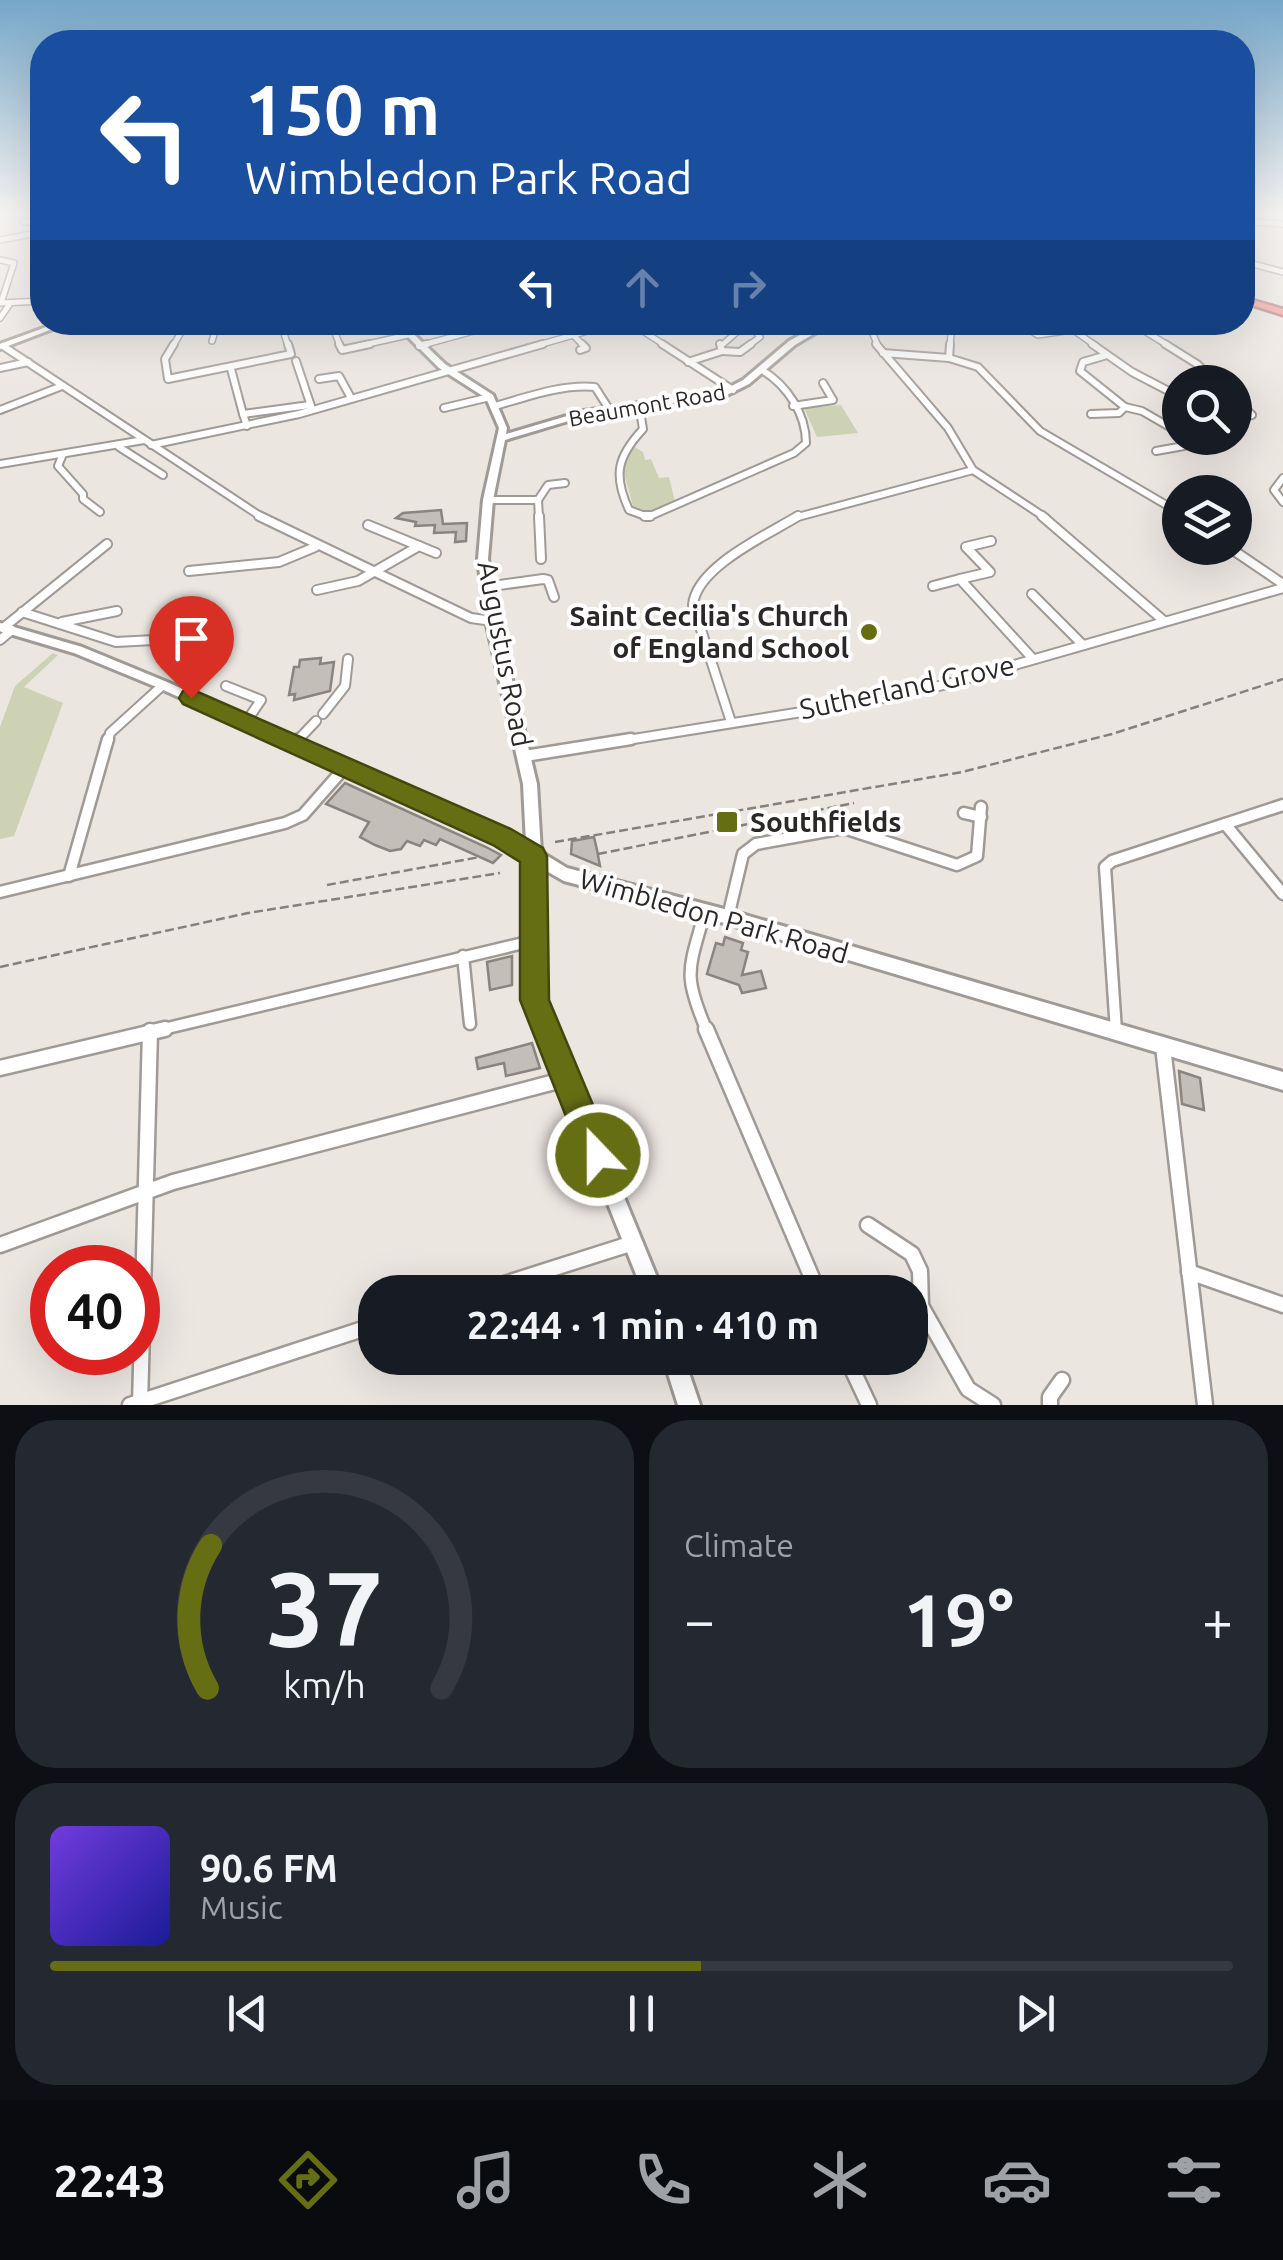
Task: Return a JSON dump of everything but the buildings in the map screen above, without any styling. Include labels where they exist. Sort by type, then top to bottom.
[{"type":"highway","points":[[1255,304],[1283,312]]},
{"type":"street","points":[[9,278],[1,303],[9,306],[30,303]]},
{"type":"street","points":[[0,318],[9,306]]},
{"type":"street","points":[[1,346],[30,332]]},
{"type":"street","points":[[180,335],[166,359],[168,379],[291,354],[285,335]]},
{"type":"street","points":[[212,341],[214,335]]},
{"type":"street","points":[[336,335],[344,362]]},
{"type":"street","points":[[342,350],[408,335],[448,370],[493,401]]},
{"type":"street","points":[[419,346],[459,335]]},
{"type":"street","points":[[0,464],[247,426],[573,335],[586,348],[580,350]]},
{"type":"street","points":[[648,335],[733,390]]},
{"type":"street","points":[[722,351],[720,343],[732,335]]},
{"type":"street","points":[[688,362],[722,351],[740,352],[758,335]]},
{"type":"street","name":"Beaumont Road","points":[[503,438],[609,409],[733,390],[805,335]]},
{"type":"street","points":[[871,335],[948,428],[974,470],[1054,524],[1164,621]]},
{"type":"street","points":[[949,358],[951,335]]},
{"type":"street","points":[[1079,335],[1162,387]]},
{"type":"street","points":[[1151,335],[1198,365]]},
{"type":"street","points":[[1,346],[265,520],[315,548],[471,618],[492,622]]},
{"type":"street","points":[[883,354],[949,358],[986,373],[1040,431],[1162,502]]},
{"type":"street","points":[[1107,355],[1083,362],[1080,370],[1125,408],[1142,411],[1162,423]]},
{"type":"street","points":[[296,361],[311,407]]},
{"type":"street","points":[[0,368],[28,362]]},
{"type":"street","points":[[230,369],[247,426]]},
{"type":"street","points":[[639,405],[643,429],[618,456],[616,467],[629,510],[648,517],[802,448],[807,434],[793,406],[776,378],[762,370]]},
{"type":"street","points":[[319,379],[339,376],[351,398]]},
{"type":"street","points":[[793,406],[833,400],[823,383]]},
{"type":"street","points":[[0,410],[62,386]]},
{"type":"street","points":[[439,400],[446,411],[589,386],[595,387],[609,409]]},
{"type":"street","name":"Augustus Road","points":[[493,401],[503,438],[488,500],[485,587],[525,756],[534,856],[534,1000],[647,1275]]},
{"type":"street","points":[[243,414],[273,406],[311,407]]},
{"type":"street","points":[[1091,414],[1118,413],[1125,408]]},
{"type":"street","points":[[120,447],[133,459],[164,475]]},
{"type":"street","points":[[1156,451],[1162,450]]},
{"type":"street","points":[[62,454],[58,466],[67,480],[100,512]]},
{"type":"street","points":[[731,722],[694,606],[694,591],[706,574],[808,511],[974,470]]},
{"type":"street","points":[[1283,478],[1274,494],[1283,502]]},
{"type":"street","points":[[541,559],[538,500],[548,485],[564,484]]},
{"type":"street","points":[[488,500],[538,500]]},
{"type":"street","points":[[368,525],[436,553]]},
{"type":"street","points":[[934,586],[994,571],[966,546],[991,541]]},
{"type":"street","points":[[4,632],[22,612],[107,544]]},
{"type":"street","points":[[317,590],[343,588],[377,575],[419,546]]},
{"type":"street","points":[[189,572],[278,562],[315,548]]},
{"type":"street","points":[[1252,564],[1283,586]]},
{"type":"street","points":[[485,587],[542,579],[548,580],[554,597]]},
{"type":"street","points":[[960,579],[1033,659]]},
{"type":"street","name":"Sutherland Grove","points":[[525,756],[864,702],[1033,659],[1283,586]]},
{"type":"street","points":[[1032,594],[1083,645]]},
{"type":"street","points":[[59,623],[117,610]]},
{"type":"street","points":[[22,612],[122,643],[192,638]]},
{"type":"street","name":"Wimbledon Park Road","points":[[4,632],[78,650],[163,685],[502,837],[564,874],[728,917],[1283,1081]]},
{"type":"street","points":[[295,744],[345,686],[348,659]]},
{"type":"street","points":[[69,876],[110,734],[163,685]]},
{"type":"street","points":[[226,686],[261,700],[246,722]]},
{"type":"street","points":[[0,892],[296,819],[346,766]]},
{"type":"street","points":[[1116,1030],[1106,867],[1112,861],[1283,805]]},
{"type":"street","points":[[728,917],[744,854],[756,844],[844,828],[957,865],[977,856],[981,812],[964,813]]},
{"type":"street","points":[[1225,824],[1283,894]]},
{"type":"street","points":[[705,911],[689,971],[689,990],[811,1275]]},
{"type":"street","points":[[0,1068],[532,942]]},
{"type":"street","points":[[463,956],[470,1024]]},
{"type":"street","points":[[150,1031],[137,1404],[358,1331]]},
{"type":"street","points":[[1162,1044],[1205,1405]]},
{"type":"street","points":[[0,1245],[146,1192],[566,1079]]},
{"type":"street","points":[[868,1225],[912,1254],[920,1271],[922,1306],[968,1388],[992,1405]]},
{"type":"street","points":[[532,1275],[636,1242]]},
{"type":"street","points":[[1189,1272],[1283,1305]]},
{"type":"street","points":[[679,1375],[689,1405]]},
{"type":"street","points":[[855,1375],[868,1405]]},
{"type":"street","points":[[1050,1405],[1050,1398],[1062,1380]]},
{"type":"green space","points":[[841,405],[858,433],[817,437],[804,408]]},
{"type":"green space","points":[[633,446],[643,452],[645,460],[651,459],[659,478],[669,477],[675,502],[648,512],[633,506],[622,466]]},
{"type":"green space","points":[[53,653],[58,655],[24,687],[63,703],[14,836],[0,839],[0,727],[15,686]]},
{"type":"railway","points":[[555,842],[962,772],[1112,734],[1283,679]]},
{"type":"railway","points":[[598,854],[854,803]]},
{"type":"railway","points":[[327,885],[480,857]]},
{"type":"railway","points":[[0,967],[248,913],[500,873]]},
{"type":"place","name":"Saint Cecilia's Church of England School","points":[[869,632]]},
{"type":"place","name":"Southfields","points":[[727,822]]},
{"type":"route","points":[[191,698],[502,837],[534,856],[534,1000],[598,1155]]}]
